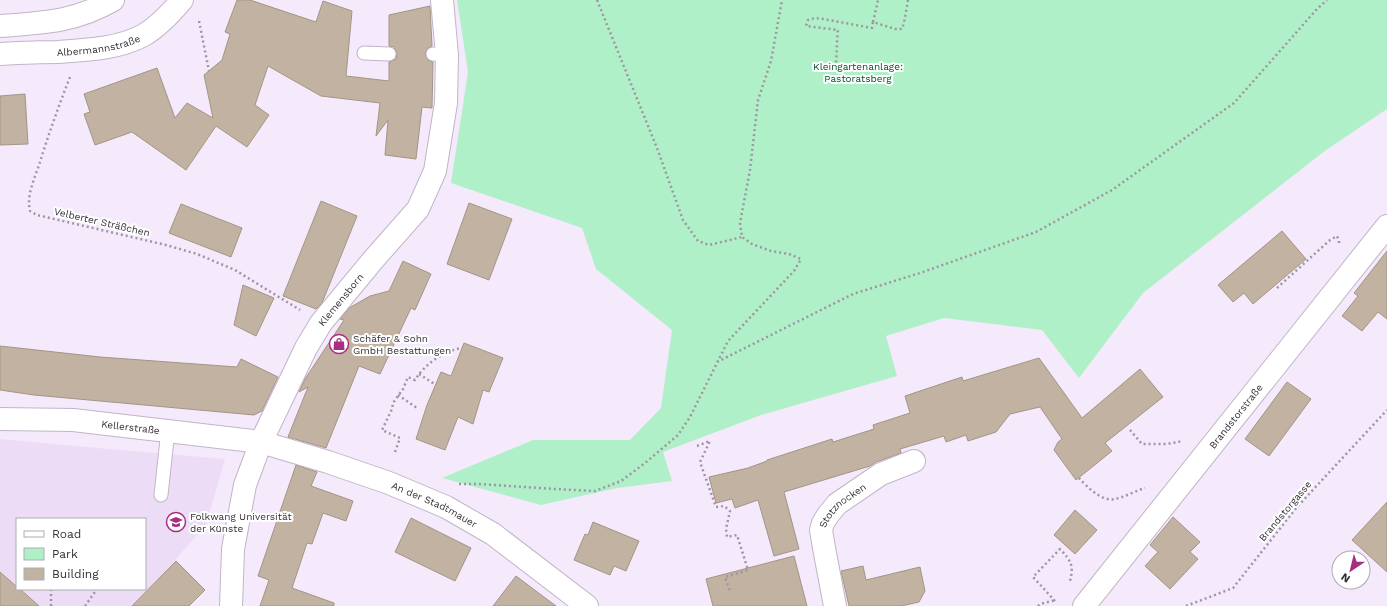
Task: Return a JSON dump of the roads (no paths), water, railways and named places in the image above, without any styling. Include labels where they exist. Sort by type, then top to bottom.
[{"type":"street","points":[[0,26],[57,21],[74,17],[113,0]]},
{"type":"street","name":"Albermannstraße","points":[[0,54],[96,50],[110,47],[143,35],[160,24],[182,0]]},
{"type":"street","name":"Klemensborn","points":[[231,606],[232,549],[245,485],[261,442],[306,348],[321,323],[373,260],[418,209],[435,171],[446,103],[440,54],[442,0]]},
{"type":"street","name":"Brandstorstraße","points":[[1084,606],[1387,226]]},
{"type":"street","name":"Kellerstraße","points":[[0,419],[72,420],[261,442]]},
{"type":"street","name":"An der Stadtmauer","points":[[261,442],[328,462],[446,507],[493,534],[587,606]]},
{"type":"street","name":"Stotznocken","points":[[835,606],[821,530],[823,523],[838,504],[881,474],[914,461]]},
{"type":"lane","points":[[364,53],[389,54]]},
{"type":"lane","points":[[161,495],[168,430]]},
{"type":"place","name":"Schäfer & Sohn GmbH Bestattungen","points":[[339,344]]},
{"type":"place","name":"Folkwang Universität der Künste","points":[[176,522]]},
{"type":"park label","name":"Kleingartenanlage: Pastoratsberg","points":[[858,72]]}]
